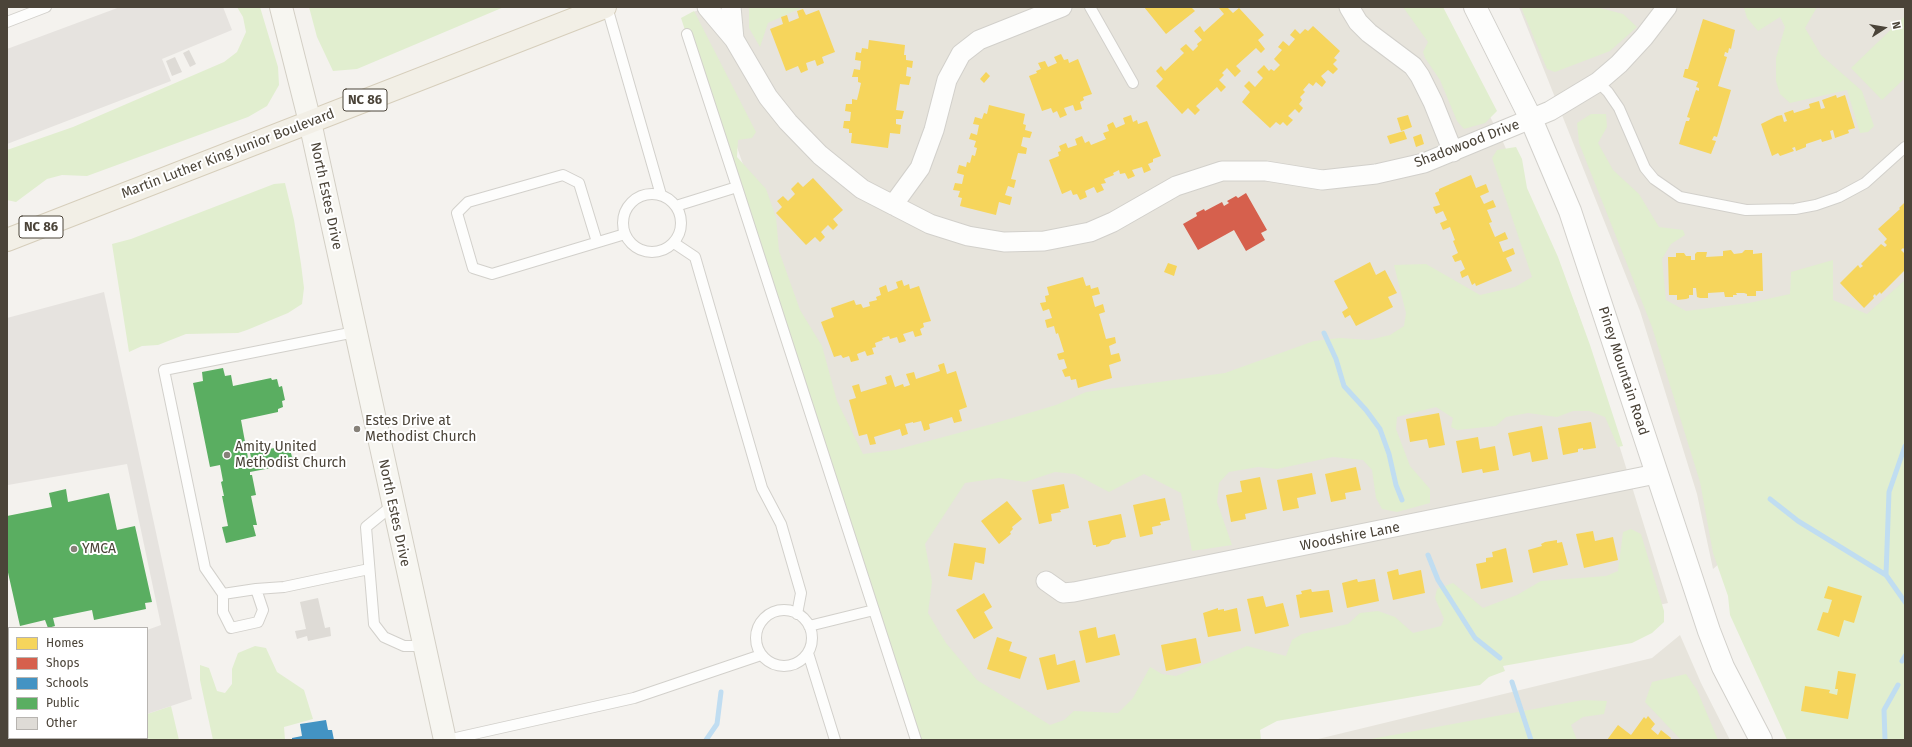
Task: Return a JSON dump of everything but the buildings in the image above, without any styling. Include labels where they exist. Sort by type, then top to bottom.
[{"type":"main road","name":"North Estes Drive","points":[[281,7],[310,122],[423,646],[446,740]]},
{"type":"main road","name":"Martin Luther King Junior Boulevard","points":[[7,240],[606,7]]},
{"type":"street","name":"Shadowood Drive","points":[[707,7],[734,39],[768,97],[804,139],[820,155],[862,189],[930,224],[968,236],[1004,242],[1044,240],[1090,232],[1113,222],[1176,186],[1222,171],[1266,171],[1322,180],[1383,173],[1424,163],[1531,119],[1550,110],[1598,82],[1619,64],[1644,38],[1667,7]]},
{"type":"street","name":"Shadowood Drive","points":[[731,7],[734,39]]},
{"type":"street","points":[[893,205],[920,168],[931,137],[947,80],[961,54],[979,40],[1062,7]]},
{"type":"street","points":[[1349,7],[1358,22],[1369,33],[1413,66],[1420,76],[1433,102],[1453,152]]},
{"type":"street","name":"Piney Mountain Road","points":[[1475,7],[1531,119],[1570,211],[1709,630],[1723,667],[1760,740]]},
{"type":"street","name":"Woodshire Lane","points":[[1046,581],[1063,593],[1074,592],[1656,474]]},
{"type":"lane","points":[[7,22],[46,7]]},
{"type":"lane","points":[[606,7],[661,195]]},
{"type":"lane","points":[[1090,7],[1133,82]]},
{"type":"lane","points":[[688,34],[916,740]]},
{"type":"lane","points":[[1598,82],[1608,92],[1619,108],[1645,168],[1654,179],[1680,197],[1746,210],[1795,209],[1816,205],[1840,197],[1865,182],[1905,147]]},
{"type":"lane","points":[[597,242],[579,183],[564,175],[468,202],[457,214],[473,268],[492,274],[625,234]]},
{"type":"lane","points":[[676,206],[737,187]]},
{"type":"lane","points":[[652,194],[661,195],[669,199],[676,206],[682,225],[680,235],[674,243],[666,249],[657,252],[647,252],[638,249],[630,242],[625,234],[624,215],[634,200],[652,194]]},
{"type":"lane","points":[[674,243],[695,257],[762,488],[780,524],[799,586],[801,593],[797,614]]},
{"type":"lane","points":[[256,589],[263,610],[258,622],[231,628],[223,612],[223,594],[205,568],[164,370],[355,332]]},
{"type":"lane","points":[[393,504],[366,527],[374,624],[384,637],[404,646],[423,646]]},
{"type":"lane","points":[[223,594],[256,589],[284,587],[369,569]]},
{"type":"lane","points":[[809,626],[874,610]]},
{"type":"lane","points":[[779,611],[788,611],[797,614],[804,619],[809,626],[812,644],[808,653],[795,664],[786,666],[776,665],[768,661],[762,655],[757,646],[756,637],[758,628],[763,620],[770,614],[779,611]]},
{"type":"lane","points":[[808,653],[835,740]]},
{"type":"lane","points":[[446,740],[634,698],[762,655]]},
{"type":"shaded area","points":[[120,7],[223,7],[232,30],[162,59],[171,81],[7,144],[7,49]]},
{"type":"shaded area","points":[[706,7],[1434,7],[1503,142],[1577,309],[1668,603],[1056,740],[949,740],[854,488],[691,13]]},
{"type":"shaded area","points":[[1519,7],[1905,7],[1905,403],[1713,569],[1697,494],[1640,311]]},
{"type":"shaded area","points":[[104,292],[192,699],[148,714],[148,630],[161,625],[127,464],[8,485],[7,318]]},
{"type":"shaded area","points":[[1680,635],[1701,683],[1730,740],[1314,740],[1652,658]]},
{"type":"green space","points":[[237,7],[260,7],[278,67],[279,85],[267,106],[248,117],[87,176],[62,175],[47,179],[16,202],[7,200],[7,150],[73,127],[224,62],[237,52],[246,32],[243,17]]},
{"type":"green space","points":[[309,7],[504,7],[357,69],[333,71],[317,37]]},
{"type":"green space","points":[[749,7],[803,7],[768,23],[760,47],[749,28]]},
{"type":"green space","points":[[1403,7],[1443,7],[1497,111],[1485,123],[1464,129],[1457,121],[1440,80],[1425,58],[1423,52],[1428,42]]},
{"type":"green space","points":[[1521,7],[1596,7],[1623,14],[1637,27],[1610,51],[1555,72],[1547,69]]},
{"type":"green space","points":[[1817,7],[1805,28],[1821,55],[1862,91],[1874,126],[1868,132],[1860,133],[1847,90],[1790,103],[1780,94],[1776,81],[1776,58],[1785,27],[1780,17],[1758,31],[1747,18],[1744,8]]},
{"type":"green space","points":[[694,11],[756,132],[752,138],[738,140],[737,157],[766,189],[776,217],[779,251],[800,310],[822,346],[837,401],[863,454],[895,450],[992,424],[1056,405],[1086,392],[1225,373],[1314,341],[1340,338],[1369,340],[1390,335],[1404,326],[1406,313],[1394,265],[1426,264],[1480,295],[1515,287],[1532,277],[1492,158],[1497,150],[1516,147],[1522,159],[1527,188],[1558,257],[1590,345],[1623,446],[1618,447],[1605,417],[1589,411],[1573,411],[1557,417],[1528,413],[1506,417],[1496,426],[1457,430],[1451,427],[1453,418],[1436,407],[1397,417],[1396,429],[1410,466],[1430,489],[1430,503],[1397,512],[1382,509],[1376,498],[1372,470],[1363,460],[1333,457],[1277,469],[1258,467],[1229,472],[1219,483],[1217,502],[1232,545],[1192,551],[1181,493],[1144,474],[1109,492],[1075,474],[1055,472],[1025,482],[999,478],[965,483],[925,544],[932,582],[928,613],[946,643],[977,680],[1050,725],[1064,720],[1074,711],[1118,713],[1133,698],[1150,667],[1162,674],[1176,676],[1247,646],[1286,656],[1292,640],[1302,634],[1348,624],[1360,613],[1378,611],[1395,617],[1413,633],[1441,626],[1444,619],[1435,598],[1437,589],[1453,583],[1483,608],[1517,595],[1541,581],[1606,576],[1618,571],[1623,532],[1631,529],[1641,534],[1664,611],[1664,622],[1652,633],[1632,643],[1503,666],[1505,671],[1489,677],[1480,685],[1277,721],[1260,730],[1261,740],[919,740],[681,18]]},
{"type":"green space","points":[[1905,16],[1905,78],[1882,100],[1851,68]]},
{"type":"green space","points":[[1591,114],[1606,114],[1607,127],[1598,143],[1613,170],[1639,194],[1659,227],[1683,230],[1685,235],[1671,244],[1662,259],[1666,300],[1686,311],[1749,303],[1790,294],[1791,272],[1833,260],[1833,300],[1867,314],[1905,280],[1905,740],[1787,740],[1730,615],[1728,596],[1713,553],[1700,482],[1652,327],[1579,143],[1577,123]]},
{"type":"green space","points":[[285,183],[294,220],[301,264],[304,288],[302,304],[288,313],[238,333],[186,334],[158,345],[142,346],[129,352],[112,244],[131,239],[274,184]]},
{"type":"green space","points":[[255,646],[266,648],[277,672],[304,690],[313,719],[284,727],[285,740],[213,740],[200,680],[200,665],[209,668],[217,691],[225,693],[232,684],[232,669],[238,653]]},
{"type":"green space","points":[[1686,674],[1697,690],[1718,740],[1681,740],[1645,702],[1652,682]]},
{"type":"green space","points":[[8,687],[8,739],[148,739],[148,714],[171,706],[179,740],[7,740]]},
{"type":"green space","points":[[1583,700],[1607,701],[1604,714],[1583,717],[1571,725],[1577,740],[1366,740]]},
{"type":"waterway","points":[[1324,333],[1336,359],[1344,386],[1366,410],[1380,429],[1389,454],[1396,485],[1402,500]]},
{"type":"waterway","points":[[1886,575],[1889,492],[1905,446]]},
{"type":"waterway","points":[[1770,499],[1798,521],[1886,575],[1905,602]]},
{"type":"waterway","points":[[1428,555],[1438,580],[1475,638],[1500,658]]},
{"type":"waterway","points":[[1902,661],[1905,656]]},
{"type":"waterway","points":[[1512,682],[1531,740]]},
{"type":"waterway","points":[[1885,740],[1884,710],[1898,685]]},
{"type":"waterway","points":[[706,740],[717,724],[721,692]]},
{"type":"place","name":"Estes Drive at Methodist Church","points":[[357,429]]},
{"type":"place","name":"Amity United Methodist Church","points":[[227,455]]},
{"type":"place","name":"YMCA","points":[[74,549]]}]
